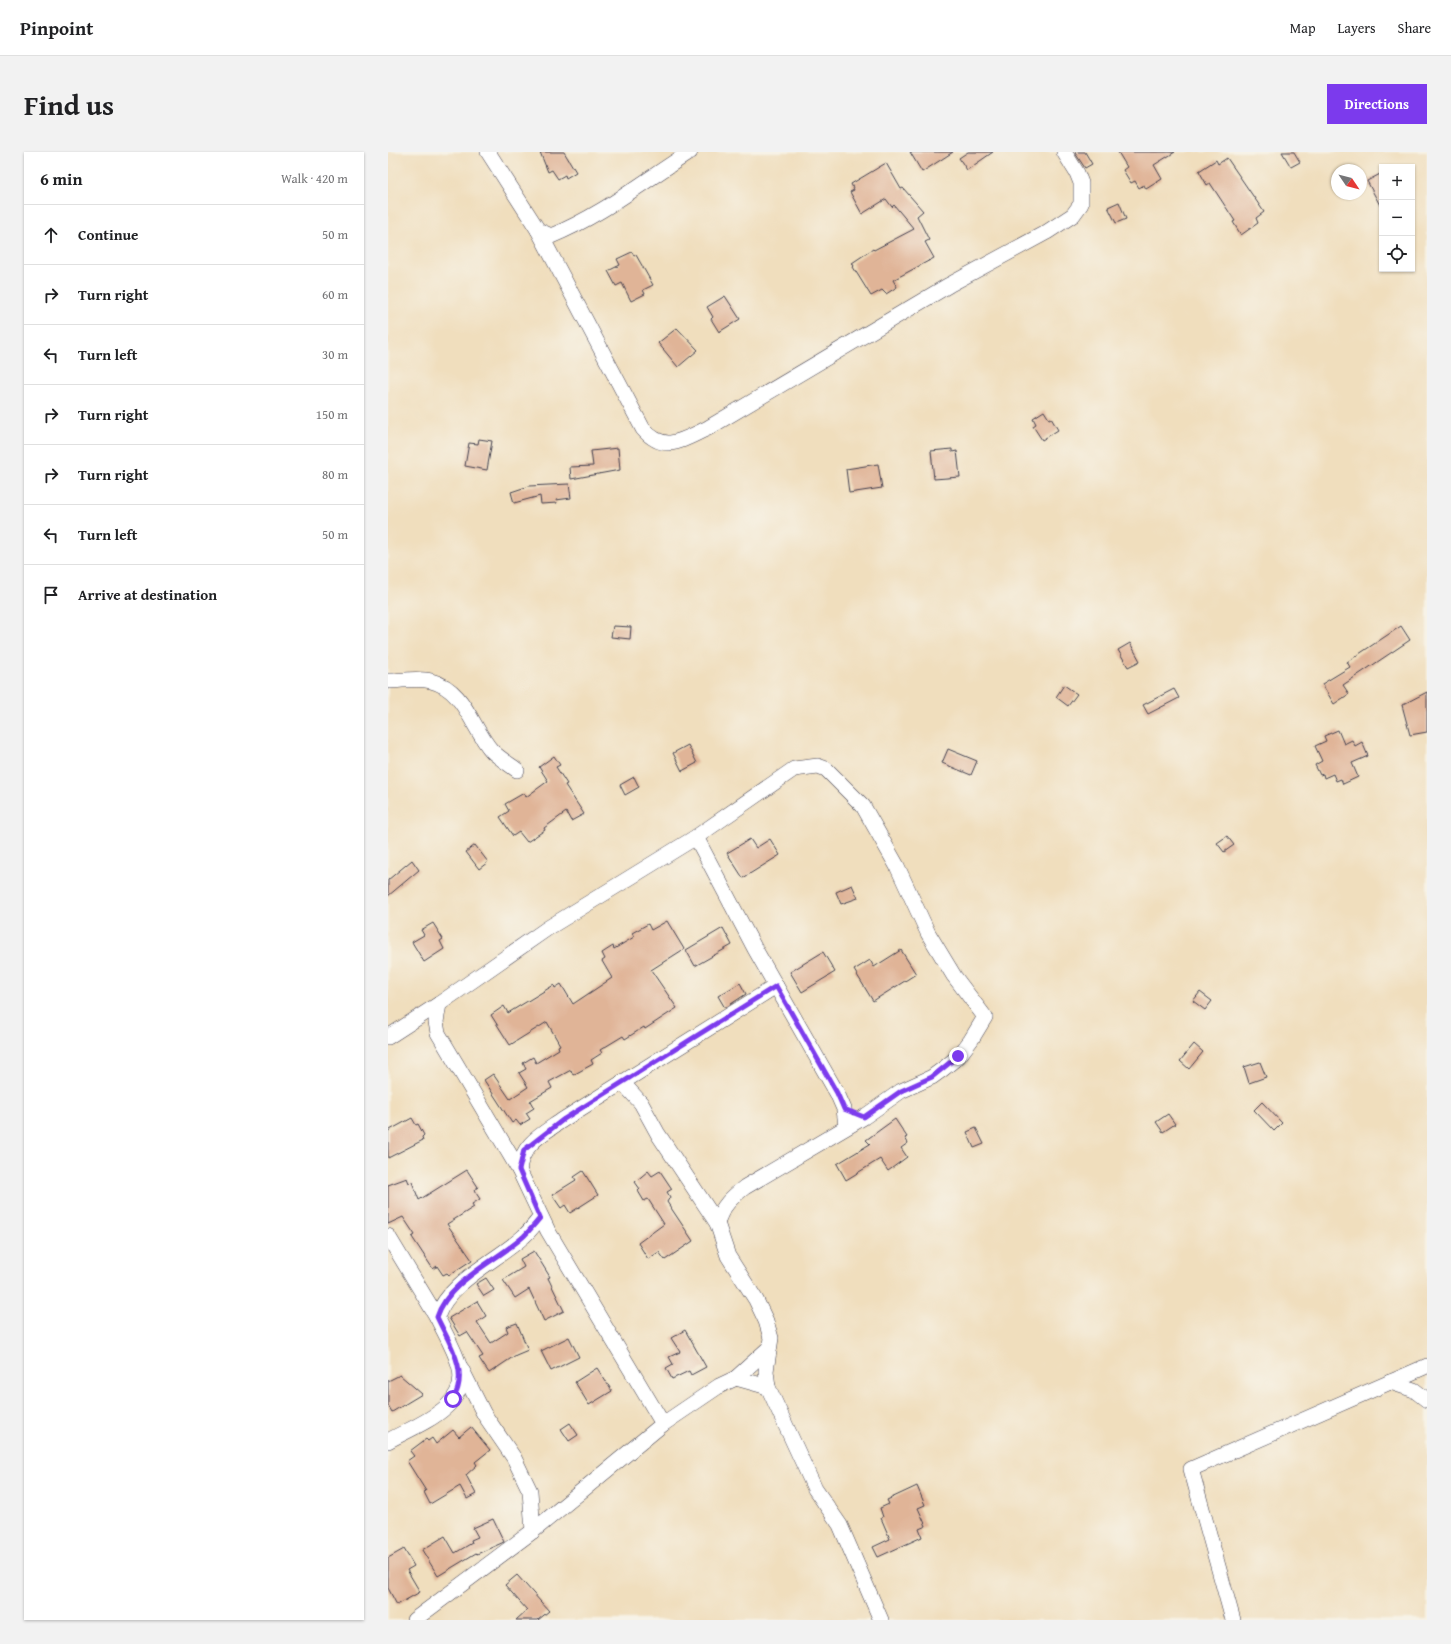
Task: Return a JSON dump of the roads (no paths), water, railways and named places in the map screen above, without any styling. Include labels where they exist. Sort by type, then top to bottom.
[{"type":"street","points":[[488,152],[538,230],[643,428],[658,442],[666,444],[686,438],[708,428],[949,285],[1047,232],[1073,215],[1081,204],[1083,195],[1077,173],[1064,152]]},
{"type":"street","points":[[538,230],[551,236],[572,228],[608,207],[690,152]]},
{"type":"street","points":[[388,681],[431,681],[443,686],[454,694],[471,716],[481,736],[492,751],[516,770]]},
{"type":"street","points":[[388,1037],[439,1004],[548,928],[696,837],[794,769],[800,767],[818,766],[826,769],[863,806],[894,861],[928,933],[954,976],[985,1017],[971,1040],[958,1056],[943,1069],[932,1077],[901,1091],[864,1117],[846,1126],[745,1187],[729,1199],[720,1212],[717,1222]]},
{"type":"street","points":[[696,837],[776,986],[837,1093],[844,1109],[846,1126]]},
{"type":"street","points":[[519,1170],[524,1150],[538,1138],[622,1082],[776,986]]},
{"type":"street","points":[[439,1004],[436,1022],[438,1033],[519,1170],[540,1218],[663,1424]]},
{"type":"street","points":[[415,1020],[438,1033]]},
{"type":"street","points":[[622,1082],[641,1102],[658,1134],[717,1222],[728,1256],[756,1300],[766,1321],[771,1338],[768,1348],[766,1371],[768,1387],[815,1489],[840,1525],[881,1620]]},
{"type":"street","points":[[844,1109],[864,1117]]},
{"type":"street","points":[[437,1317],[441,1306],[449,1296],[467,1279],[524,1236],[540,1218]]},
{"type":"street","points":[[388,1236],[437,1317],[459,1366],[484,1414],[514,1458],[530,1491],[533,1531]]},
{"type":"street","points":[[414,1620],[533,1531],[663,1424],[719,1386],[736,1378],[768,1348]]},
{"type":"street","points":[[388,1441],[444,1410],[459,1389],[459,1366]]},
{"type":"street","points":[[1232,1620],[1192,1469],[1427,1366]]},
{"type":"street","points":[[736,1378],[768,1387]]},
{"type":"street","points":[[1390,1382],[1414,1390],[1427,1400]]}]
